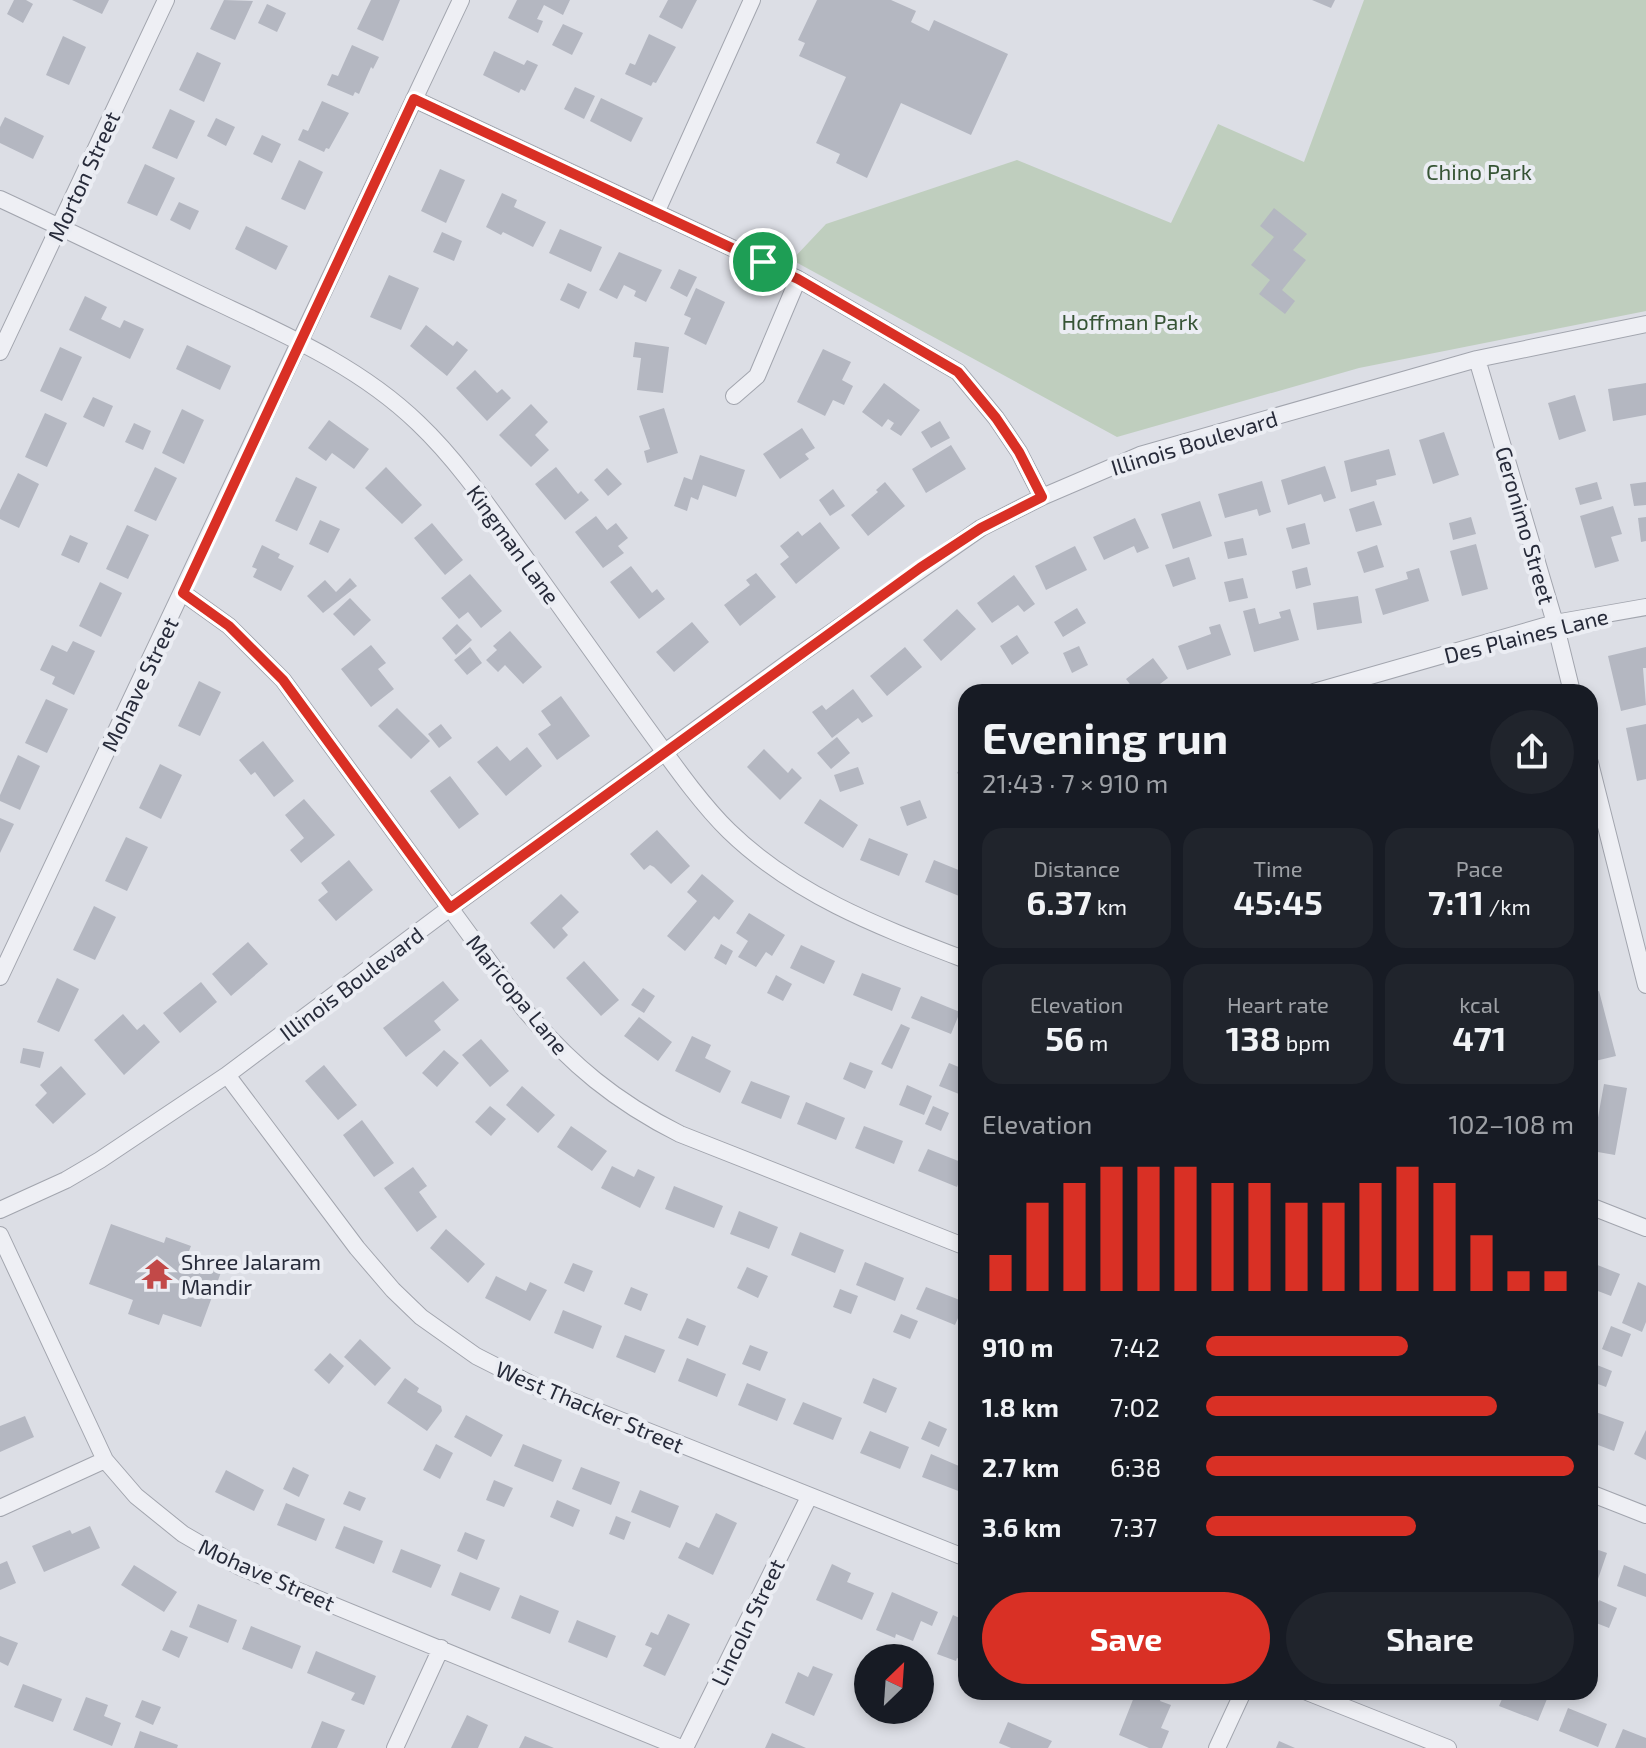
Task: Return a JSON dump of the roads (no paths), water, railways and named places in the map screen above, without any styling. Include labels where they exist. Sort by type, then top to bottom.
[{"type":"street","name":"Morton Street","points":[[0,352],[166,0]]},
{"type":"street","name":"Mohave Street","points":[[0,977],[461,0]]},
{"type":"street","points":[[656,213],[752,0]]},
{"type":"street","points":[[414,99],[798,279],[958,372],[1011,441],[1042,497]]},
{"type":"street","name":"Kingman Lane","points":[[0,199],[300,342],[368,382],[416,421],[444,450],[664,752],[728,830],[794,883],[856,917],[958,957]]},
{"type":"street","points":[[734,396],[757,376],[798,279]]},
{"type":"street","name":"Illinois Boulevard","points":[[0,1210],[66,1180],[100,1160],[227,1075],[664,752],[920,568],[981,528],[1042,497],[1140,455],[1477,359],[1646,324]]},
{"type":"street","name":"Geronimo Street","points":[[1477,359],[1570,684]]},
{"type":"street","name":"Maricopa Lane","points":[[183,593],[229,626],[283,680],[543,1031],[579,1067],[624,1104],[680,1134],[958,1244]]},
{"type":"street","name":"Des Plaines Lane","points":[[1342,684],[1555,623],[1646,607]]},
{"type":"street","points":[[1598,795],[1646,985]]},
{"type":"street","name":"West Thacker Street","points":[[227,1075],[357,1248],[401,1298],[450,1338],[537,1387],[958,1555]]},
{"type":"street","points":[[1598,1209],[1646,1228]]},
{"type":"street","name":"Mohave Street","points":[[0,1235],[105,1460],[136,1496],[183,1534],[240,1567],[683,1748]]},
{"type":"street","points":[[0,1508],[105,1460]]},
{"type":"street","points":[[1598,1496],[1646,1515]]},
{"type":"street","name":"Lincoln Street","points":[[683,1748],[809,1497]]},
{"type":"street","points":[[395,1748],[441,1648]]},
{"type":"street","points":[[1217,1748],[1239,1700]]},
{"type":"street","points":[[1327,1700],[1448,1748]]},
{"type":"place","name":"Shree Jalaram Mandir","points":[[157,1274]]},
{"type":"park label","name":"Chino Park","points":[[1479,171]]},
{"type":"park label","name":"Hoffman Park","points":[[1130,321]]}]
